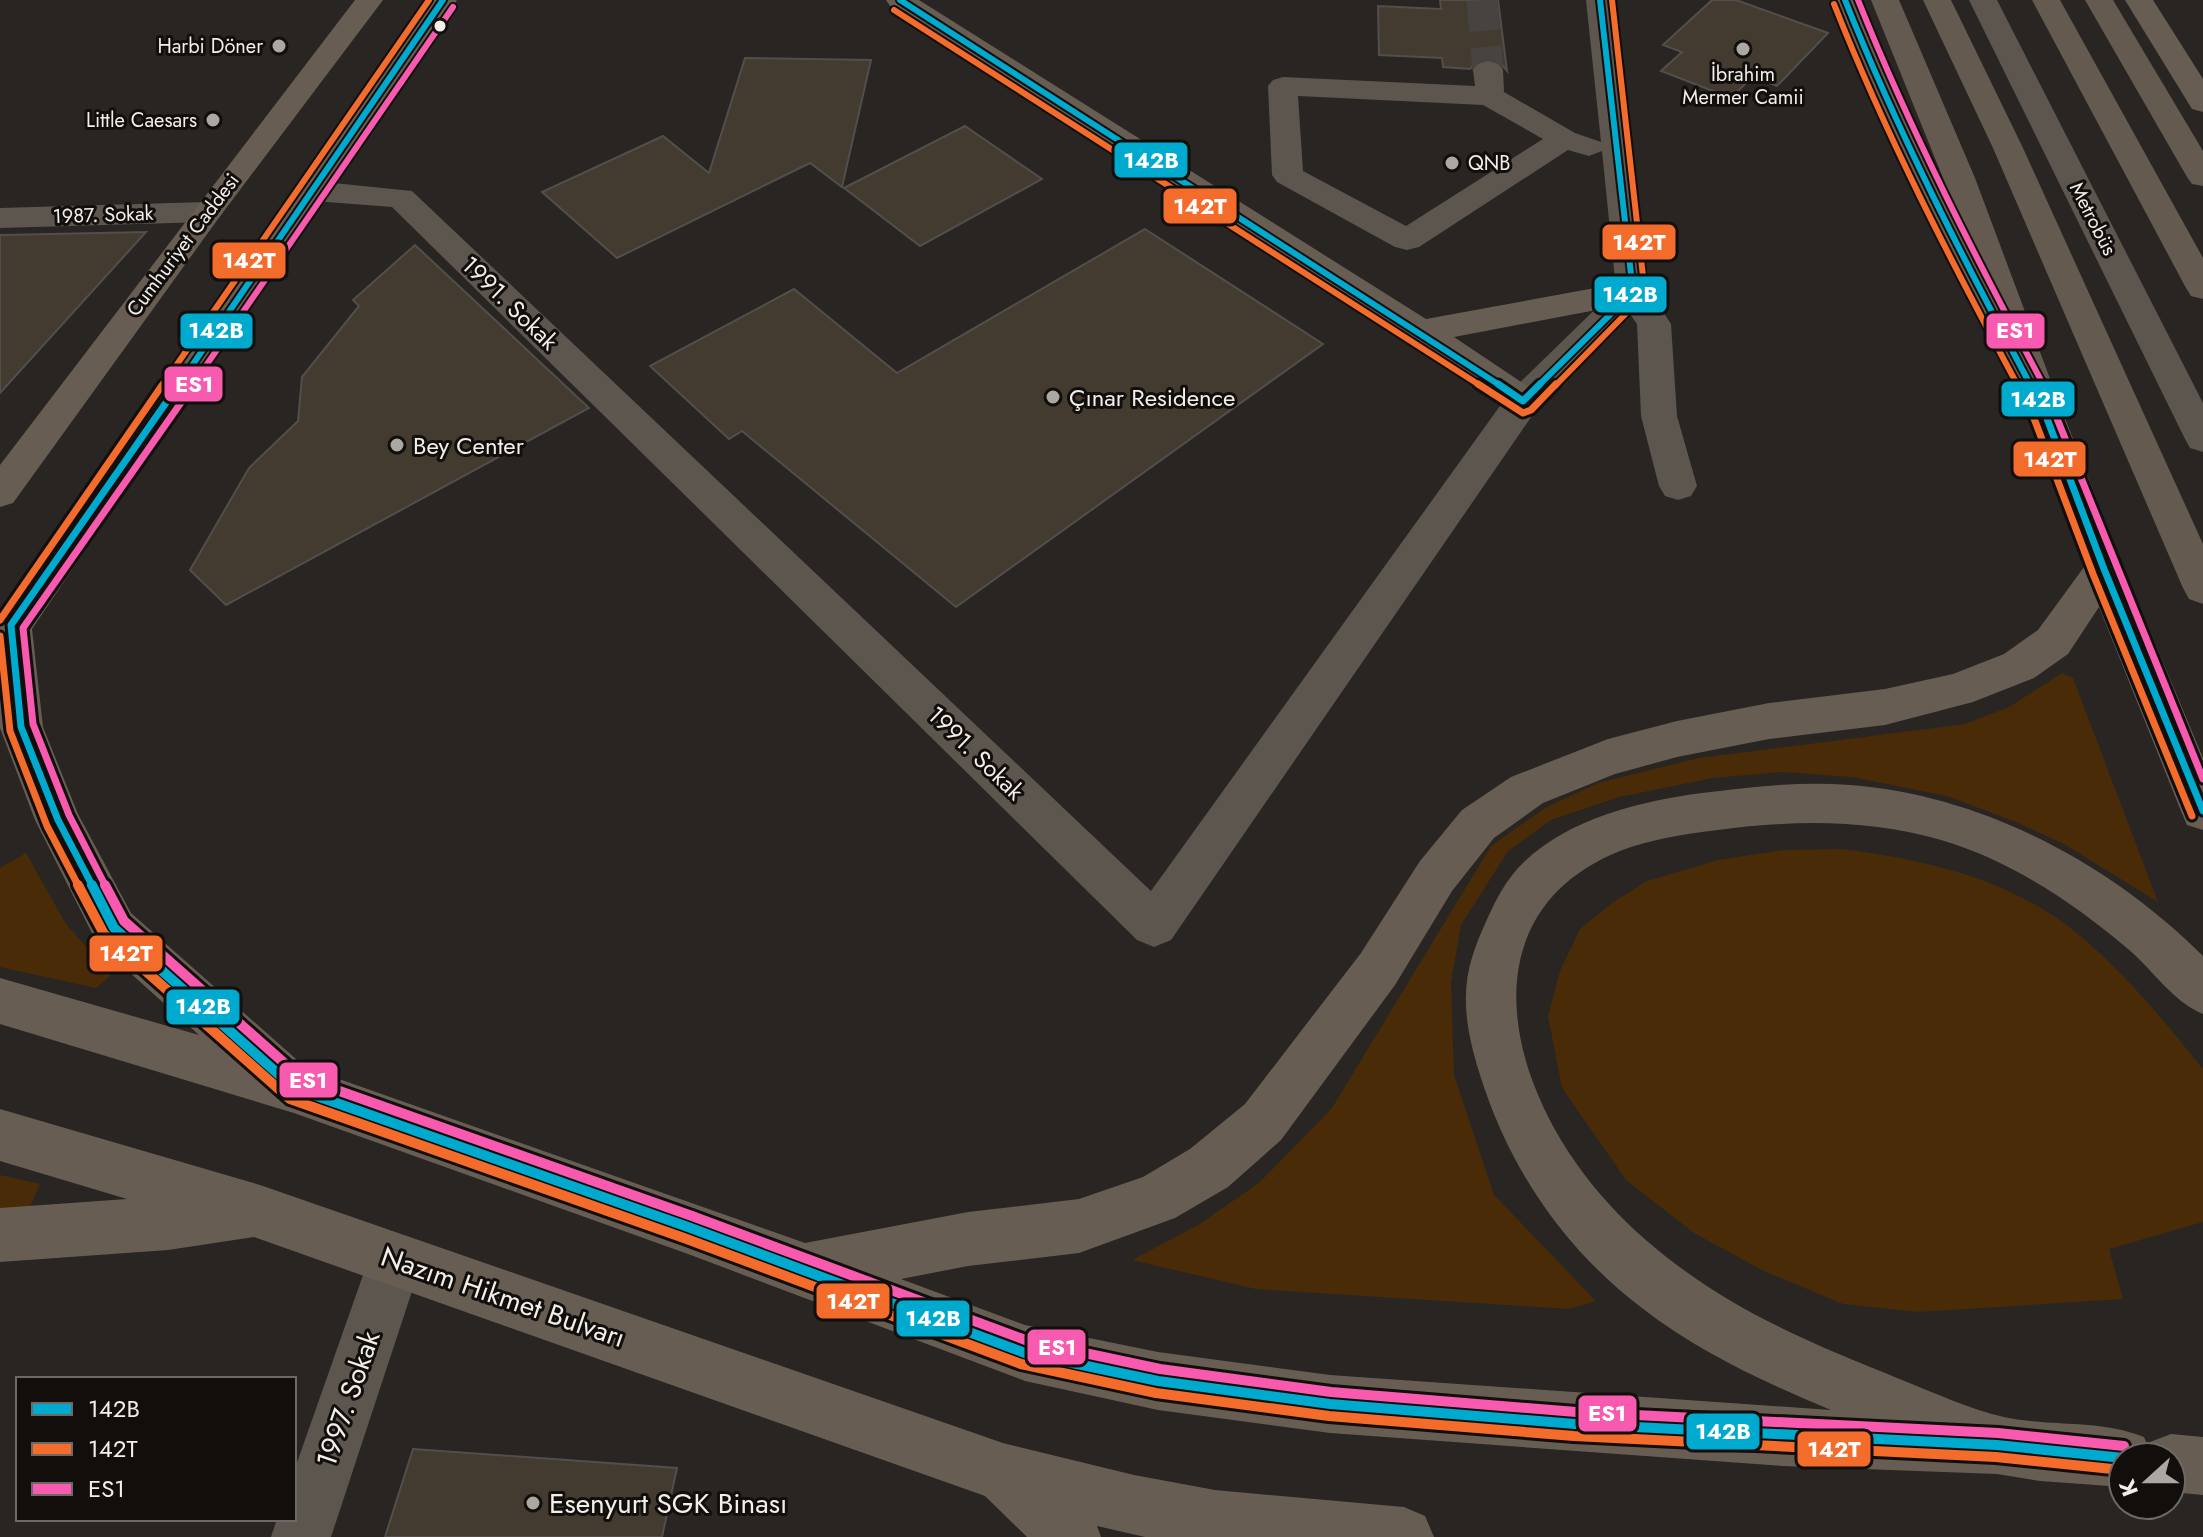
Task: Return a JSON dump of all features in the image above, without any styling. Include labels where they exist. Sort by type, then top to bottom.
[{"type":"highway","points":[[1885,0],[1959,178],[2043,408]]},
{"type":"highway","points":[[1937,0],[2008,148],[2203,588]]},
{"type":"highway","points":[[2046,0],[2203,288]]},
{"type":"highway","points":[[2099,0],[2203,177]]},
{"type":"main road","name":"Cumhuriyet Caddesi","points":[[2,489],[369,0]]},
{"type":"main road","points":[[294,1088],[114,928],[58,820],[21,727],[5,634],[231,305],[314,191],[443,0]]},
{"type":"main road","points":[[900,0],[1421,332],[1523,401]]},
{"type":"main road","points":[[1845,0],[1872,68],[1942,219],[2043,408],[2104,569],[2203,811]]},
{"type":"main road","points":[[2139,0],[2203,103]]},
{"type":"main road","points":[[1421,332],[1633,292]]},
{"type":"main road","points":[[802,1271],[968,1239],[1079,1226],[1156,1199],[1209,1168],[1263,1122],[1378,969],[1436,876],[1478,824],[1527,790],[1608,757],[1677,739],[1769,721],[1885,707],[1958,690],[2019,666],[2053,642],[2104,569]]},
{"type":"main road","points":[[1997,1445],[1831,1381],[1740,1340],[1676,1300],[1604,1238],[1545,1168],[1509,1097],[1495,1040],[1490,991],[1503,936],[1525,893],[1568,854],[1610,834],[1658,819],[1741,805],[1831,801],[1935,816],[1995,838],[2043,862],[2149,936],[2203,991]]},
{"type":"main road","points":[[0,1001],[294,1088],[688,1227],[1025,1353],[1158,1381],[1330,1404],[1575,1424],[1997,1445],[2107,1456]]},
{"type":"main road","name":"Nazım Hikmet Bulvarı","points":[[0,1135],[260,1212],[1003,1473],[1134,1505],[1215,1520],[1404,1537]]},
{"type":"main road","points":[[0,1235],[168,1223],[260,1212]]},
{"type":"main road","points":[[1003,1473],[1071,1537]]},
{"type":"street","points":[[1600,0],[1633,292],[1654,324],[1659,416],[1678,486]]},
{"type":"street","name":"Metrobüs","points":[[1983,0],[2203,439]]},
{"type":"street","name":"Metrobüs","points":[[2006,0],[2203,381]]},
{"type":"street","points":[[1564,139],[1407,240],[1288,175],[1283,86],[1489,83],[1564,139],[1619,156]]},
{"type":"street","name":"1991. Sokak","points":[[314,191],[401,198],[1154,925],[1523,401]]},
{"type":"street","name":"1987. Sokak","points":[[0,218],[207,212]]},
{"type":"street","points":[[1523,401],[1633,292]]},
{"type":"street","name":"1997. Sokak","points":[[301,1537],[395,1261]]},
{"type":"shaded area","points":[[2062,673],[2073,678],[2158,902],[2064,844],[2016,822],[1947,796],[1852,777],[1782,772],[1713,778],[1619,797],[1551,820],[1508,851],[1461,925],[1451,982],[1454,1075],[1494,1195],[1596,1301],[1569,1309],[1256,1289],[1132,1260],[1200,1224],[1260,1182],[1332,1108],[1491,846],[1545,808],[1598,783],[1699,758],[1965,724],[2009,707]]},
{"type":"shaded area","points":[[1841,849],[1935,866],[2026,899],[2096,950],[2129,982],[2203,1069],[2203,1222],[2109,1249],[2123,1299],[1918,1312],[1843,1304],[1764,1271],[1694,1233],[1626,1180],[1562,1088],[1548,1016],[1560,971],[1580,929],[1612,903],[1647,881],[1718,860],[1784,850]]},
{"type":"shaded area","points":[[26,853],[66,924],[111,975],[96,988],[0,967],[0,868]]},
{"type":"shaded area","points":[[0,1175],[40,1184],[28,1211],[0,1213]]},
{"type":"building","points":[[1440,0],[1498,0],[1507,71],[1500,62],[1489,58],[1477,61],[1470,69],[1443,67],[1442,58],[1379,55],[1378,6],[1441,9]]},
{"type":"building","name":"İbrahim Mermer Camii","points":[[1712,0],[1736,0],[1828,33],[1777,86],[1753,76],[1731,98],[1661,71],[1682,52],[1663,45]]},
{"type":"building","points":[[745,58],[871,60],[842,187],[810,163],[617,258],[542,192],[663,136],[709,173]]},
{"type":"building","points":[[965,126],[1042,179],[920,246],[844,188]]},
{"type":"building","name":"Çınar Residence","points":[[1145,229],[1323,344],[956,607],[742,431],[729,439],[650,366],[794,289],[897,373]]},
{"type":"building","points":[[146,232],[0,393],[0,235]]},
{"type":"building","name":"Bey Center","points":[[415,245],[589,408],[226,605],[190,570],[249,468],[298,421],[302,377],[359,306],[353,300]]},
{"type":"building","name":"Esenyurt SGK Binası","points":[[413,1449],[677,1468],[662,1537],[385,1537]]},
{"type":"tunnel","points":[[1482,0],[1488,70]]},
{"type":"transit line","name":"142T","points":[[0,620],[429,0]]},
{"type":"transit line","name":"142B","points":[[443,0],[314,191],[11,625],[21,727],[58,820],[114,928],[294,1088],[688,1227],[1025,1353],[1158,1381],[1330,1404],[1575,1424],[1997,1445],[2107,1456]]},
{"type":"transit line","name":"142B","points":[[900,0],[1421,332],[1523,401],[1633,292],[1600,0]]},
{"type":"transit line","name":"142T","points":[[894,10],[1523,413],[1531,410],[1645,294],[1612,0]]},
{"type":"transit line","name":"142B","points":[[1845,0],[1872,68],[1942,219],[2043,408],[2104,569],[2203,811]]},
{"type":"transit line","name":"ES1","points":[[1858,0],[1883,63],[1953,214],[2054,404],[2115,565],[2203,779]]},
{"type":"transit line","name":"142T","points":[[1834,4],[1861,73],[1931,224],[2032,413],[2093,574],[2192,816]]},
{"type":"transit line","name":"ES1","points":[[453,7],[324,198],[23,628],[33,724],[69,815],[124,921],[300,1077],[692,1216],[1028,1341],[1160,1369],[1331,1392],[1576,1412],[1998,1433],[2107,1444]]},
{"type":"transit line","name":"142T","points":[[0,636],[10,731],[47,826],[104,934],[290,1099],[684,1238],[1021,1364],[1156,1393],[1329,1416],[1574,1436],[1996,1457],[2107,1468]]},
{"type":"place","name":"Harbi Döner","points":[[279,46]]},
{"type":"place","name":"İbrahim Mermer Camii","points":[[1743,49]]},
{"type":"place","name":"Little Caesars","points":[[213,120]]},
{"type":"place","name":"QNB","points":[[1452,163]]},
{"type":"place","name":"Çınar Residence","points":[[1053,397]]},
{"type":"place","name":"Bey Center","points":[[397,445]]},
{"type":"place","name":"Esenyurt SGK Binası","points":[[533,1503]]}]
